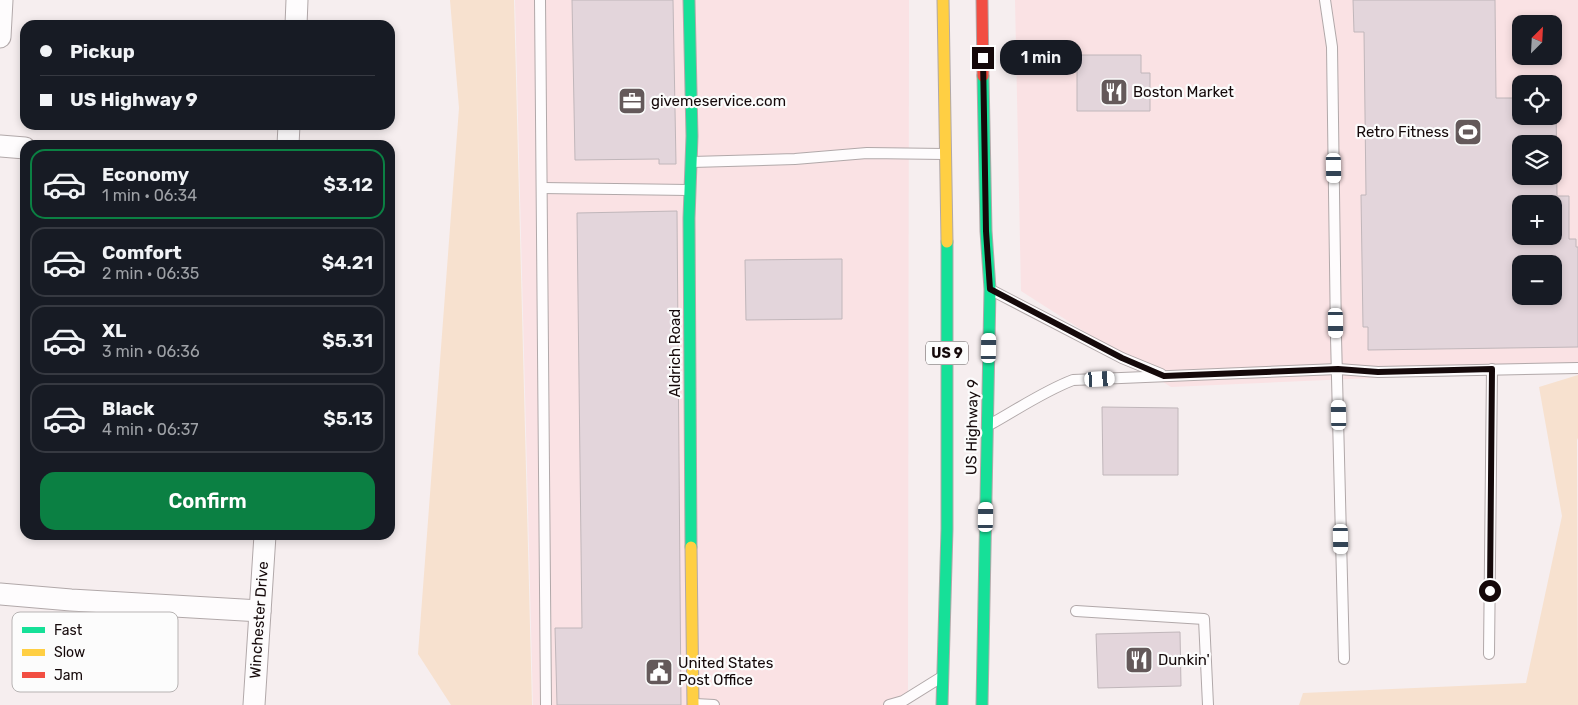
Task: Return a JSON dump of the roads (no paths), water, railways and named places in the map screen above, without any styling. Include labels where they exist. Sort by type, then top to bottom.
[{"type":"main road","name":"Aldrich Road","points":[[690,0],[692,136],[689,375],[693,704]]},
{"type":"main road","name":"US Highway 9","points":[[942,705],[947,480],[946,154],[943,0]]},
{"type":"main road","name":"US Highway 9","points":[[982,0],[986,231],[990,289],[982,705]]},
{"type":"street","points":[[0,37],[2,0]]},
{"type":"street","points":[[296,20],[297,0]]},
{"type":"street","points":[[0,146],[20,148]]},
{"type":"street","name":"Winchester Drive","points":[[254,705],[265,540]]},
{"type":"street","points":[[0,594],[260,611]]},
{"type":"lane","points":[[540,0],[546,705]]},
{"type":"lane","points":[[1325,0],[1332,47],[1344,659]]},
{"type":"lane","points":[[691,162],[795,159],[867,153],[946,154]]},
{"type":"lane","points":[[542,188],[690,190]]},
{"type":"lane","points":[[990,289],[1122,358],[1164,376]]},
{"type":"lane","points":[[987,426],[1051,388],[1073,380],[1338,369],[1378,372],[1578,368]]},
{"type":"lane","points":[[1490,654],[1492,369]]},
{"type":"lane","points":[[1076,611],[1204,619],[1208,705]]},
{"type":"lane","points":[[888,705],[903,701],[943,676]]},
{"type":"lane","points":[[693,704],[714,705]]},
{"type":"place","name":"Boston Market","points":[[1114,92]]},
{"type":"place","name":"givemeservice.com","points":[[632,101]]},
{"type":"place","name":"Retro Fitness","points":[[1468,132]]},
{"type":"place","name":"Dunkin'","points":[[1139,660]]},
{"type":"place","name":"United States Post Office","points":[[659,672]]}]
